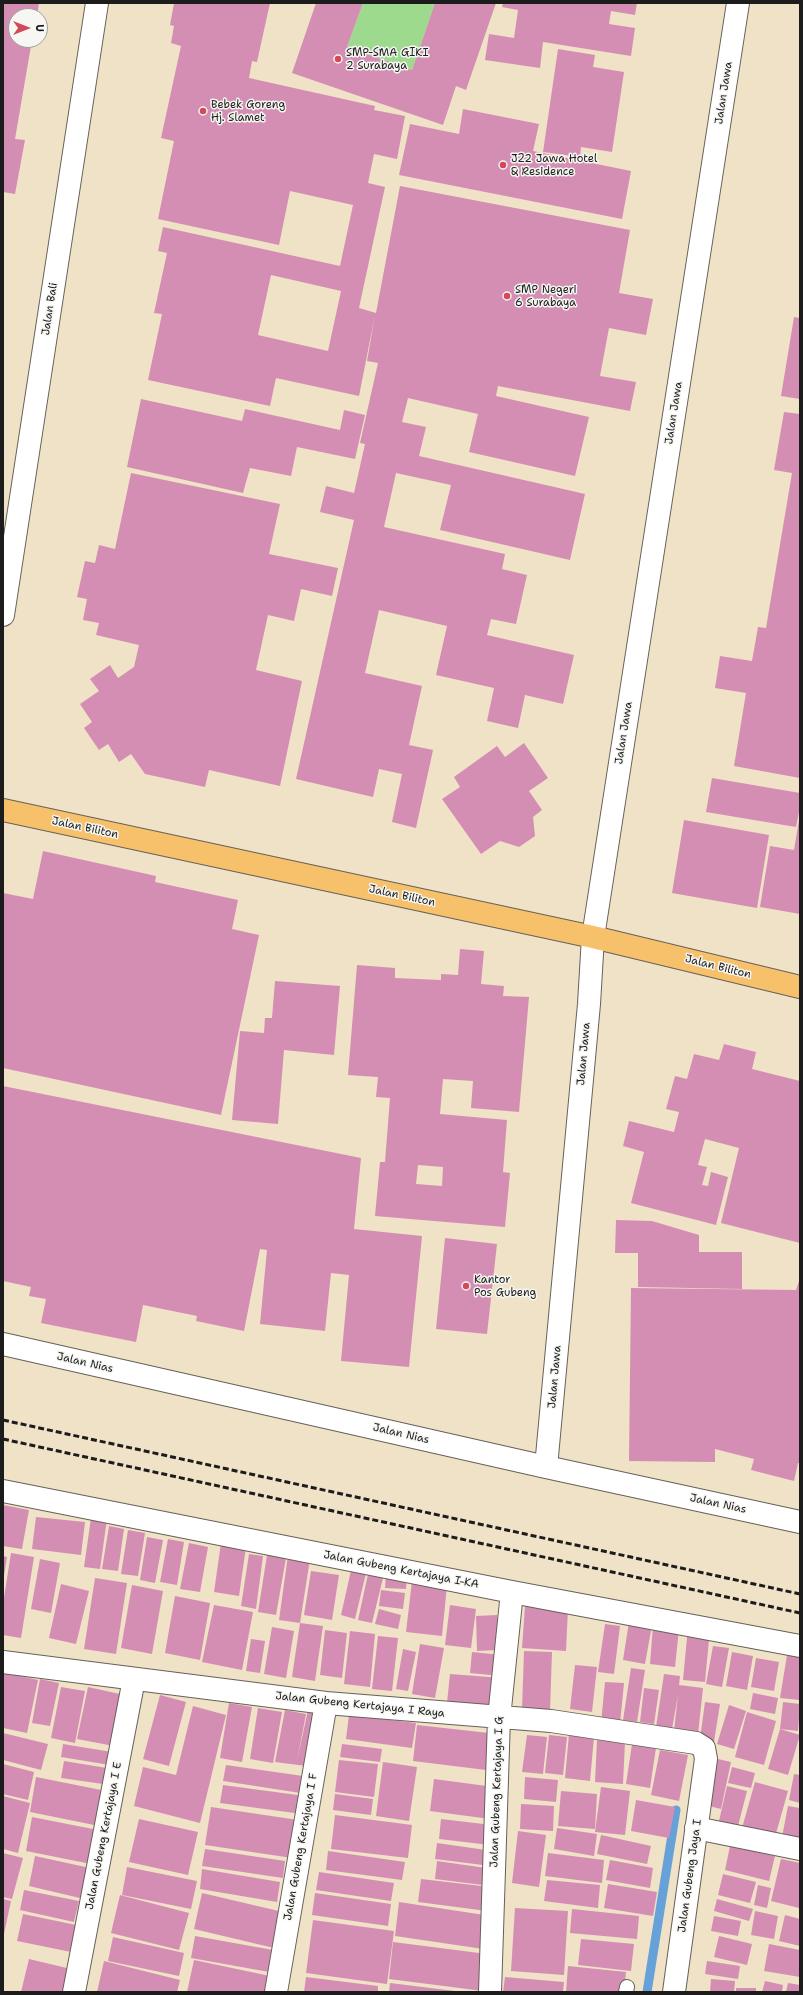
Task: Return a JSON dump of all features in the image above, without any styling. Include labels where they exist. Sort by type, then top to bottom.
[{"type":"highway","name":"Jalan Biliton","points":[[3,810],[593,937],[800,987]]},
{"type":"street","name":"Jalan Bali","points":[[3,615],[97,3]]},
{"type":"street","name":"Jalan Jawa","points":[[546,1468],[589,1004],[593,937],[738,3]]},
{"type":"street","name":"Jalan Nias","points":[[3,1344],[546,1468],[800,1522]]},
{"type":"street","name":"Jalan Gubeng Kertajaya I-KA","points":[[3,1491],[512,1592],[800,1646]]},
{"type":"street","name":"Jalan Gubeng Kertajaya I G","points":[[490,1992],[499,1718],[512,1592]]},
{"type":"street","name":"Jalan Gubeng Kertajaya I Raya","points":[[3,1662],[326,1703],[551,1721],[696,1743],[704,1748],[706,1759]]},
{"type":"street","name":"Jalan Gubeng Kertajaya I E","points":[[74,1992],[134,1679]]},
{"type":"street","name":"Jalan Gubeng Kertajaya I F","points":[[276,1992],[326,1703]]},
{"type":"street","name":"Jalan Gubeng Jaya I","points":[[674,1992],[706,1759]]},
{"type":"street","points":[[696,1828],[800,1849]]},
{"type":"green space","points":[[363,3],[435,3],[412,70],[347,47]]},
{"type":"building","points":[[3,3],[39,3],[38,8],[8,8],[8,48],[31,48],[15,139],[25,140],[15,194],[3,192]]},
{"type":"building","points":[[174,3],[270,3],[257,62],[252,61],[249,78],[375,106],[374,110],[405,116],[397,159],[374,154],[368,183],[385,187],[359,308],[376,313],[400,186],[630,230],[619,293],[653,299],[646,335],[609,328],[600,376],[636,382],[630,411],[498,386],[496,396],[589,417],[575,476],[469,452],[478,414],[408,398],[402,422],[426,427],[419,456],[585,494],[570,560],[440,530],[451,485],[396,473],[384,527],[505,554],[502,569],[527,575],[516,624],[491,619],[487,635],[574,655],[563,704],[525,695],[518,728],[487,721],[494,688],[436,675],[447,626],[379,610],[365,673],[422,686],[409,745],[433,750],[416,828],[392,822],[402,774],[379,769],[373,797],[296,779],[354,520],[320,512],[326,486],[354,493],[365,444],[360,443],[378,363],[367,361],[375,315],[359,396],[276,378],[270,406],[148,380],[162,314],[154,313],[167,253],[158,251],[163,227],[340,266],[353,205],[290,191],[279,245],[158,219],[174,141],[161,138],[181,46],[171,43],[174,26],[170,25]],"holes":[[[271,275],[341,291],[328,351],[258,335]]]},
{"type":"building","name":"SMP-SMA GIKI 2 Surabaya","points":[[316,3],[363,3],[347,47],[412,70],[435,3],[496,3],[466,90],[456,86],[443,125],[292,73]]},
{"type":"building","points":[[503,3],[637,3],[635,15],[611,11],[609,24],[635,28],[631,56],[543,42],[540,68],[485,60],[489,34],[514,38],[518,10],[502,7]]},
{"type":"building","points":[[558,49],[595,55],[593,67],[624,72],[612,152],[581,147],[580,157],[543,152]]},
{"type":"building","name":"J22 Jawa Hotel & Residence","points":[[463,109],[539,124],[533,151],[631,171],[622,219],[399,175],[410,124],[459,134]]},
{"type":"building","points":[[794,317],[800,318],[800,399],[781,396]]},
{"type":"building","points":[[141,399],[242,421],[245,409],[340,430],[344,410],[365,415],[355,459],[297,447],[291,476],[250,468],[243,493],[127,467]]},
{"type":"building","points":[[784,412],[800,414],[800,778],[734,766],[746,693],[715,688],[720,656],[752,661],[758,627],[766,628],[792,473],[774,470]]},
{"type":"building","points":[[131,473],[280,504],[269,554],[338,568],[332,596],[301,589],[294,621],[268,615],[256,670],[302,681],[280,786],[209,770],[205,787],[145,774],[131,754],[119,762],[108,744],[99,750],[84,728],[92,722],[80,704],[99,691],[90,679],[110,665],[118,678],[134,667],[139,645],[96,635],[99,623],[83,620],[87,599],[77,597],[85,561],[95,563],[99,545],[115,549]]},
{"type":"building","points":[[524,743],[548,778],[529,791],[542,810],[533,817],[535,836],[519,847],[500,841],[481,854],[442,799],[460,787],[454,777],[497,746],[505,757]]},
{"type":"building","points":[[712,778],[800,793],[800,807],[796,827],[706,812]]},
{"type":"building","points":[[684,820],[769,835],[757,908],[672,893]]},
{"type":"building","points":[[799,820],[800,914],[760,907],[770,846],[794,850]]},
{"type":"building","points":[[43,851],[156,876],[155,882],[238,900],[232,929],[259,935],[221,1115],[3,1068],[3,893],[33,899]]},
{"type":"building","points":[[460,949],[484,951],[481,984],[504,986],[503,996],[529,997],[519,1112],[471,1108],[473,1081],[443,1079],[440,1114],[507,1120],[503,1172],[510,1173],[505,1227],[375,1216],[380,1162],[385,1162],[390,1098],[376,1097],[378,1077],[348,1075],[357,965],[395,968],[395,978],[441,980],[441,974],[458,975]],"holes":[[[418,1165],[443,1167],[442,1186],[416,1184]]]},
{"type":"building","points":[[275,981],[340,986],[334,1055],[284,1050],[278,1124],[232,1120],[240,1031],[264,1033],[265,1018],[272,1018]]},
{"type":"building","points":[[724,1044],[756,1052],[752,1069],[800,1081],[800,1243],[721,1223],[739,1148],[705,1139],[698,1165],[707,1167],[702,1185],[708,1186],[711,1172],[728,1177],[716,1225],[631,1203],[644,1152],[623,1146],[629,1121],[674,1132],[679,1112],[666,1109],[675,1076],[687,1079],[694,1054],[719,1060]]},
{"type":"building","points":[[3,1086],[361,1158],[354,1229],[422,1236],[409,1367],[341,1361],[349,1275],[331,1273],[325,1331],[260,1324],[267,1250],[260,1249],[244,1331],[196,1321],[197,1316],[143,1305],[136,1342],[41,1323],[46,1299],[29,1296],[31,1287],[3,1281]]},
{"type":"building","points":[[616,1220],[652,1221],[699,1235],[699,1252],[742,1252],[742,1289],[638,1287],[638,1253],[615,1253]]},
{"type":"building","name":"Kantor Pos Gubeng","points":[[445,1238],[497,1244],[487,1334],[436,1329]]},
{"type":"building","points":[[800,1278],[800,1463],[798,1463],[794,1481],[751,1470],[754,1459],[715,1449],[715,1462],[629,1461],[631,1288],[796,1290]]},
{"type":"building","points":[[3,1505],[29,1510],[22,1549],[3,1546]]},
{"type":"building","points":[[36,1517],[85,1522],[81,1555],[32,1549]]},
{"type":"building","points":[[91,1518],[107,1519],[100,1569],[84,1567]]},
{"type":"building","points":[[109,1526],[124,1529],[118,1571],[102,1569]]},
{"type":"building","points":[[128,1530],[145,1533],[138,1576],[121,1574]]},
{"type":"building","points":[[222,1536],[247,1540],[239,1596],[214,1592]]},
{"type":"building","points":[[147,1537],[163,1540],[155,1583],[140,1580]]},
{"type":"building","points":[[168,1539],[184,1542],[177,1585],[160,1582]]},
{"type":"building","points":[[189,1543],[208,1547],[200,1592],[180,1589]]},
{"type":"building","points":[[11,1553],[34,1557],[21,1638],[3,1635],[3,1604]]},
{"type":"building","points":[[249,1554],[263,1556],[256,1609],[241,1606]]},
{"type":"building","points":[[267,1555],[286,1558],[276,1615],[258,1612]]},
{"type":"building","points":[[288,1555],[310,1559],[300,1623],[279,1620]]},
{"type":"building","points":[[3,1556],[7,1557],[4,1576],[3,1576]]},
{"type":"building","points":[[40,1559],[60,1563],[51,1613],[31,1609]]},
{"type":"building","points":[[352,1566],[367,1569],[355,1619],[341,1615]]},
{"type":"building","points":[[311,1571],[339,1575],[332,1620],[304,1615]]},
{"type":"building","points":[[368,1574],[383,1578],[372,1623],[358,1620]]},
{"type":"building","points":[[386,1575],[407,1576],[406,1589],[385,1588]]},
{"type":"building","points":[[95,1578],[127,1583],[116,1654],[84,1649]]},
{"type":"building","points":[[412,1581],[447,1585],[442,1636],[406,1632]]},
{"type":"building","points":[[61,1584],[89,1591],[76,1644],[49,1638]]},
{"type":"building","points":[[132,1585],[163,1591],[152,1654],[121,1648]]},
{"type":"building","points":[[381,1590],[405,1593],[403,1609],[379,1606]]},
{"type":"building","points":[[175,1596],[210,1603],[200,1660],[165,1653]]},
{"type":"building","points":[[214,1605],[253,1612],[242,1670],[202,1662]]},
{"type":"building","points":[[450,1605],[476,1609],[471,1648],[445,1645]]},
{"type":"building","points":[[525,1606],[568,1609],[566,1651],[522,1648]]},
{"type":"building","points":[[379,1609],[401,1615],[398,1629],[375,1624]]},
{"type":"building","points":[[497,1615],[498,1650],[477,1651],[476,1616]]},
{"type":"building","points":[[629,1622],[652,1625],[645,1664],[623,1660]]},
{"type":"building","points":[[300,1623],[323,1626],[315,1681],[292,1677]]},
{"type":"building","points":[[605,1624],[620,1626],[614,1674],[598,1672]]},
{"type":"building","points":[[653,1626],[679,1629],[675,1667],[650,1664]]},
{"type":"building","points":[[272,1627],[294,1631],[286,1678],[264,1674]]},
{"type":"building","points":[[688,1627],[710,1629],[705,1682],[683,1680]]},
{"type":"building","points":[[325,1630],[347,1633],[342,1678],[320,1675]]},
{"type":"building","points":[[350,1631],[375,1634],[370,1687],[344,1684]]},
{"type":"building","points":[[378,1636],[398,1638],[392,1691],[372,1689]]},
{"type":"building","points":[[251,1639],[265,1641],[260,1673],[246,1671]]},
{"type":"building","points":[[420,1644],[444,1648],[435,1698],[412,1694]]},
{"type":"building","points":[[713,1646],[729,1648],[722,1687],[706,1684]]},
{"type":"building","points":[[403,1649],[416,1652],[408,1691],[396,1689]]},
{"type":"building","points":[[524,1651],[552,1652],[550,1711],[522,1709]]},
{"type":"building","points":[[472,1652],[502,1655],[500,1676],[470,1673]]},
{"type":"building","points":[[732,1652],[753,1656],[747,1690],[726,1686]]},
{"type":"building","points":[[787,1655],[800,1657],[799,1700],[780,1698]]},
{"type":"building","points":[[756,1658],[779,1662],[774,1691],[751,1687]]},
{"type":"building","points":[[575,1665],[597,1667],[592,1712],[570,1709]]},
{"type":"building","points":[[631,1668],[645,1670],[637,1722],[623,1720]]},
{"type":"building","points":[[3,1672],[38,1680],[27,1733],[3,1728]]},
{"type":"building","points":[[450,1674],[502,1678],[499,1708],[447,1703]]},
{"type":"building","points":[[664,1674],[680,1676],[679,1685],[703,1688],[698,1734],[674,1731],[678,1695],[672,1729],[656,1727]]},
{"type":"building","points":[[40,1679],[59,1683],[50,1726],[32,1723]]},
{"type":"building","points":[[605,1682],[624,1683],[620,1724],[601,1723]]},
{"type":"building","points":[[61,1687],[85,1691],[75,1743],[51,1738]]},
{"type":"building","points":[[88,1687],[129,1696],[119,1747],[77,1739]]},
{"type":"building","points":[[644,1688],[659,1690],[654,1724],[640,1722]]},
{"type":"building","points":[[753,1693],[778,1698],[775,1714],[750,1709]]},
{"type":"building","points":[[160,1695],[186,1702],[169,1766],[143,1759]]},
{"type":"building","points":[[705,1702],[720,1704],[714,1742],[700,1739]]},
{"type":"building","points":[[783,1702],[800,1704],[798,1731],[780,1729]]},
{"type":"building","points":[[229,1703],[252,1707],[242,1762],[220,1758]]},
{"type":"building","points":[[729,1705],[746,1711],[734,1749],[717,1744]]},
{"type":"building","points":[[193,1706],[226,1715],[200,1823],[134,1806],[143,1767],[176,1775]]},
{"type":"building","points":[[258,1708],[282,1712],[273,1763],[250,1759]]},
{"type":"building","points":[[285,1710],[306,1714],[297,1761],[308,1710],[323,1713],[314,1767],[275,1762]]},
{"type":"building","points":[[747,1712],[776,1721],[764,1765],[735,1757]]},
{"type":"building","points":[[349,1715],[416,1723],[412,1748],[346,1739]]},
{"type":"building","points":[[417,1725],[498,1734],[494,1771],[413,1761]]},
{"type":"building","points":[[780,1729],[800,1735],[788,1775],[768,1769]]},
{"type":"building","points":[[3,1733],[48,1744],[41,1770],[3,1760]]},
{"type":"building","points":[[569,1734],[594,1737],[590,1781],[565,1778]]},
{"type":"building","points":[[527,1735],[547,1737],[543,1774],[522,1772]]},
{"type":"building","points":[[549,1735],[567,1737],[563,1775],[545,1773]]},
{"type":"building","points":[[597,1740],[625,1742],[623,1784],[595,1782]]},
{"type":"building","points":[[63,1744],[118,1753],[116,1766],[61,1757]]},
{"type":"building","points":[[342,1744],[382,1749],[380,1762],[340,1757]]},
{"type":"building","points":[[632,1744],[656,1748],[650,1788],[626,1784]]},
{"type":"building","points":[[660,1750],[688,1755],[679,1801],[651,1795]]},
{"type":"building","points":[[709,1757],[731,1762],[721,1809],[701,1804]]},
{"type":"building","points":[[339,1760],[378,1764],[374,1797],[335,1792]]},
{"type":"building","points":[[64,1761],[113,1769],[110,1785],[61,1778]]},
{"type":"building","points":[[383,1762],[417,1767],[409,1821],[376,1816]]},
{"type":"building","points":[[3,1764],[34,1772],[28,1800],[3,1794]]},
{"type":"building","points":[[226,1765],[310,1777],[307,1794],[223,1781]]},
{"type":"building","points":[[732,1767],[755,1773],[751,1788],[728,1783]]},
{"type":"building","points":[[794,1774],[800,1775],[800,1803],[789,1800]]},
{"type":"building","points":[[36,1777],[111,1792],[104,1827],[30,1812]]},
{"type":"building","points":[[525,1777],[558,1780],[556,1802],[524,1799]]},
{"type":"building","points":[[434,1779],[494,1787],[490,1819],[430,1811]]},
{"type":"building","points":[[755,1782],[788,1791],[775,1837],[742,1828]]},
{"type":"building","points":[[223,1785],[305,1796],[302,1814],[220,1803]]},
{"type":"building","points":[[727,1786],[747,1791],[738,1826],[719,1821]]},
{"type":"building","points":[[601,1787],[630,1791],[625,1835],[595,1832]]},
{"type":"building","points":[[561,1791],[597,1794],[595,1829],[558,1826]]},
{"type":"building","points":[[335,1794],[373,1799],[371,1815],[333,1810]]},
{"type":"building","points":[[3,1796],[30,1803],[18,1853],[3,1849]]},
{"type":"building","points":[[636,1800],[675,1807],[669,1838],[631,1831]]},
{"type":"building","points":[[521,1804],[554,1806],[553,1831],[520,1829]]},
{"type":"building","points":[[788,1806],[800,1808],[800,1840],[782,1837]]},
{"type":"building","points":[[211,1807],[298,1820],[292,1858],[205,1845]]},
{"type":"building","points":[[335,1815],[412,1825],[408,1858],[331,1849]]},
{"type":"building","points":[[32,1817],[103,1831],[96,1865],[26,1851]]},
{"type":"building","points":[[139,1819],[198,1832],[188,1875],[129,1862]]},
{"type":"building","points":[[441,1819],[492,1825],[490,1845],[439,1839]]},
{"type":"building","points":[[557,1828],[597,1834],[594,1856],[554,1849]]},
{"type":"building","points":[[518,1831],[546,1835],[539,1887],[512,1883]]},
{"type":"building","points":[[601,1835],[651,1846],[647,1864],[597,1854]]},
{"type":"building","points":[[437,1843],[493,1851],[491,1866],[435,1859]]},
{"type":"building","points":[[730,1846],[775,1856],[769,1881],[725,1870]]},
{"type":"building","points":[[205,1849],[285,1861],[283,1878],[202,1866]]},
{"type":"building","points":[[328,1851],[405,1862],[402,1880],[326,1870]]},
{"type":"building","points":[[3,1853],[23,1858],[12,1899],[3,1897]]},
{"type":"building","points":[[548,1853],[604,1860],[602,1883],[545,1876]]},
{"type":"building","points":[[35,1856],[90,1868],[84,1899],[29,1886]]},
{"type":"building","points":[[781,1859],[800,1863],[799,1908],[771,1901]]},
{"type":"building","points":[[610,1860],[653,1868],[650,1888],[606,1880]]},
{"type":"building","points":[[437,1861],[493,1869],[491,1886],[435,1879]]},
{"type":"building","points":[[127,1867],[197,1881],[191,1909],[122,1895]]},
{"type":"building","points":[[202,1869],[280,1882],[277,1902],[200,1889]]},
{"type":"building","points":[[319,1872],[394,1883],[391,1901],[316,1890]]},
{"type":"building","points":[[723,1874],[756,1882],[750,1903],[718,1895]]},
{"type":"building","points":[[421,1879],[490,1887],[487,1911],[418,1902]]},
{"type":"building","points":[[547,1880],[600,1885],[598,1908],[544,1901]]},
{"type":"building","points":[[608,1884],[657,1892],[653,1916],[604,1908]]},
{"type":"building","points":[[758,1885],[771,1888],[767,1908],[754,1905]]},
{"type":"building","points":[[24,1890],[79,1901],[74,1922],[20,1910]]},
{"type":"building","points":[[202,1893],[283,1912],[274,1948],[194,1929]]},
{"type":"building","points":[[315,1893],[391,1904],[388,1926],[312,1915]]},
{"type":"building","points":[[120,1895],[189,1913],[179,1950],[111,1933]]},
{"type":"building","points":[[3,1899],[11,1901],[4,1934],[3,1933]]},
{"type":"building","points":[[717,1899],[753,1909],[749,1921],[714,1911]]},
{"type":"building","points":[[399,1902],[491,1916],[490,1950],[395,1936]]},
{"type":"building","points":[[515,1908],[568,1911],[564,1975],[511,1971]]},
{"type":"building","points":[[572,1909],[639,1916],[637,1939],[570,1933]]},
{"type":"building","points":[[755,1911],[778,1916],[774,1939],[751,1935]]},
{"type":"building","points":[[23,1914],[81,1926],[76,1953],[17,1941]]},
{"type":"building","points":[[785,1915],[800,1919],[800,1946],[779,1941]]},
{"type":"building","points":[[714,1916],[741,1921],[738,1936],[711,1931]]},
{"type":"building","points":[[313,1920],[394,1931],[387,1984],[306,1973]]},
{"type":"building","points":[[195,1936],[273,1950],[269,1972],[191,1958]]},
{"type":"building","points":[[719,1936],[752,1944],[747,1965],[714,1957]]},
{"type":"building","points":[[113,1937],[184,1953],[179,1976],[108,1961]]},
{"type":"building","points":[[581,1939],[634,1944],[631,1971],[578,1965]]},
{"type":"building","points":[[393,1942],[487,1954],[483,1991],[389,1979]]},
{"type":"building","points":[[769,1944],[800,1950],[800,1977],[764,1971]]},
{"type":"building","points":[[29,1959],[71,1969],[66,1992],[21,1992]]},
{"type":"building","points":[[194,1960],[270,1976],[267,1992],[187,1992]]},
{"type":"building","points":[[104,1961],[180,1980],[177,1992],[97,1992]]},
{"type":"building","points":[[707,1961],[740,1966],[738,1979],[705,1974]]},
{"type":"building","points":[[568,1966],[626,1972],[624,1992],[566,1992]]},
{"type":"building","points":[[306,1977],[378,1986],[378,1992],[304,1992]]},
{"type":"building","points":[[505,1977],[564,1982],[563,1992],[503,1992]]},
{"type":"building","points":[[711,1979],[735,1981],[734,1992],[710,1992]]},
{"type":"building","points":[[765,1981],[783,1985],[782,1992],[762,1992]]},
{"type":"building","points":[[390,1983],[455,1991],[455,1992],[389,1992]]},
{"type":"building","points":[[788,1983],[800,1985],[800,1992],[786,1992]]},
{"type":"building","points":[[736,1988],[756,1988],[756,1992],[736,1992]]},
{"type":"waterway","points":[[647,1992],[676,1810]]},
{"type":"railway","points":[[3,1420],[800,1594]]},
{"type":"railway","points":[[3,1439],[800,1613]]},
{"type":"place","name":"SMP-SMA GIKI 2 Surabaya","points":[[338,59]]},
{"type":"place","name":"Bebek Goreng Hj. Slamet","points":[[203,111]]},
{"type":"place","name":"J22 Jawa Hotel & Residence","points":[[503,165]]},
{"type":"place","name":"SMP Negeri 6 Surabaya","points":[[507,296]]},
{"type":"place","name":"Kantor Pos Gubeng","points":[[466,1286]]}]
